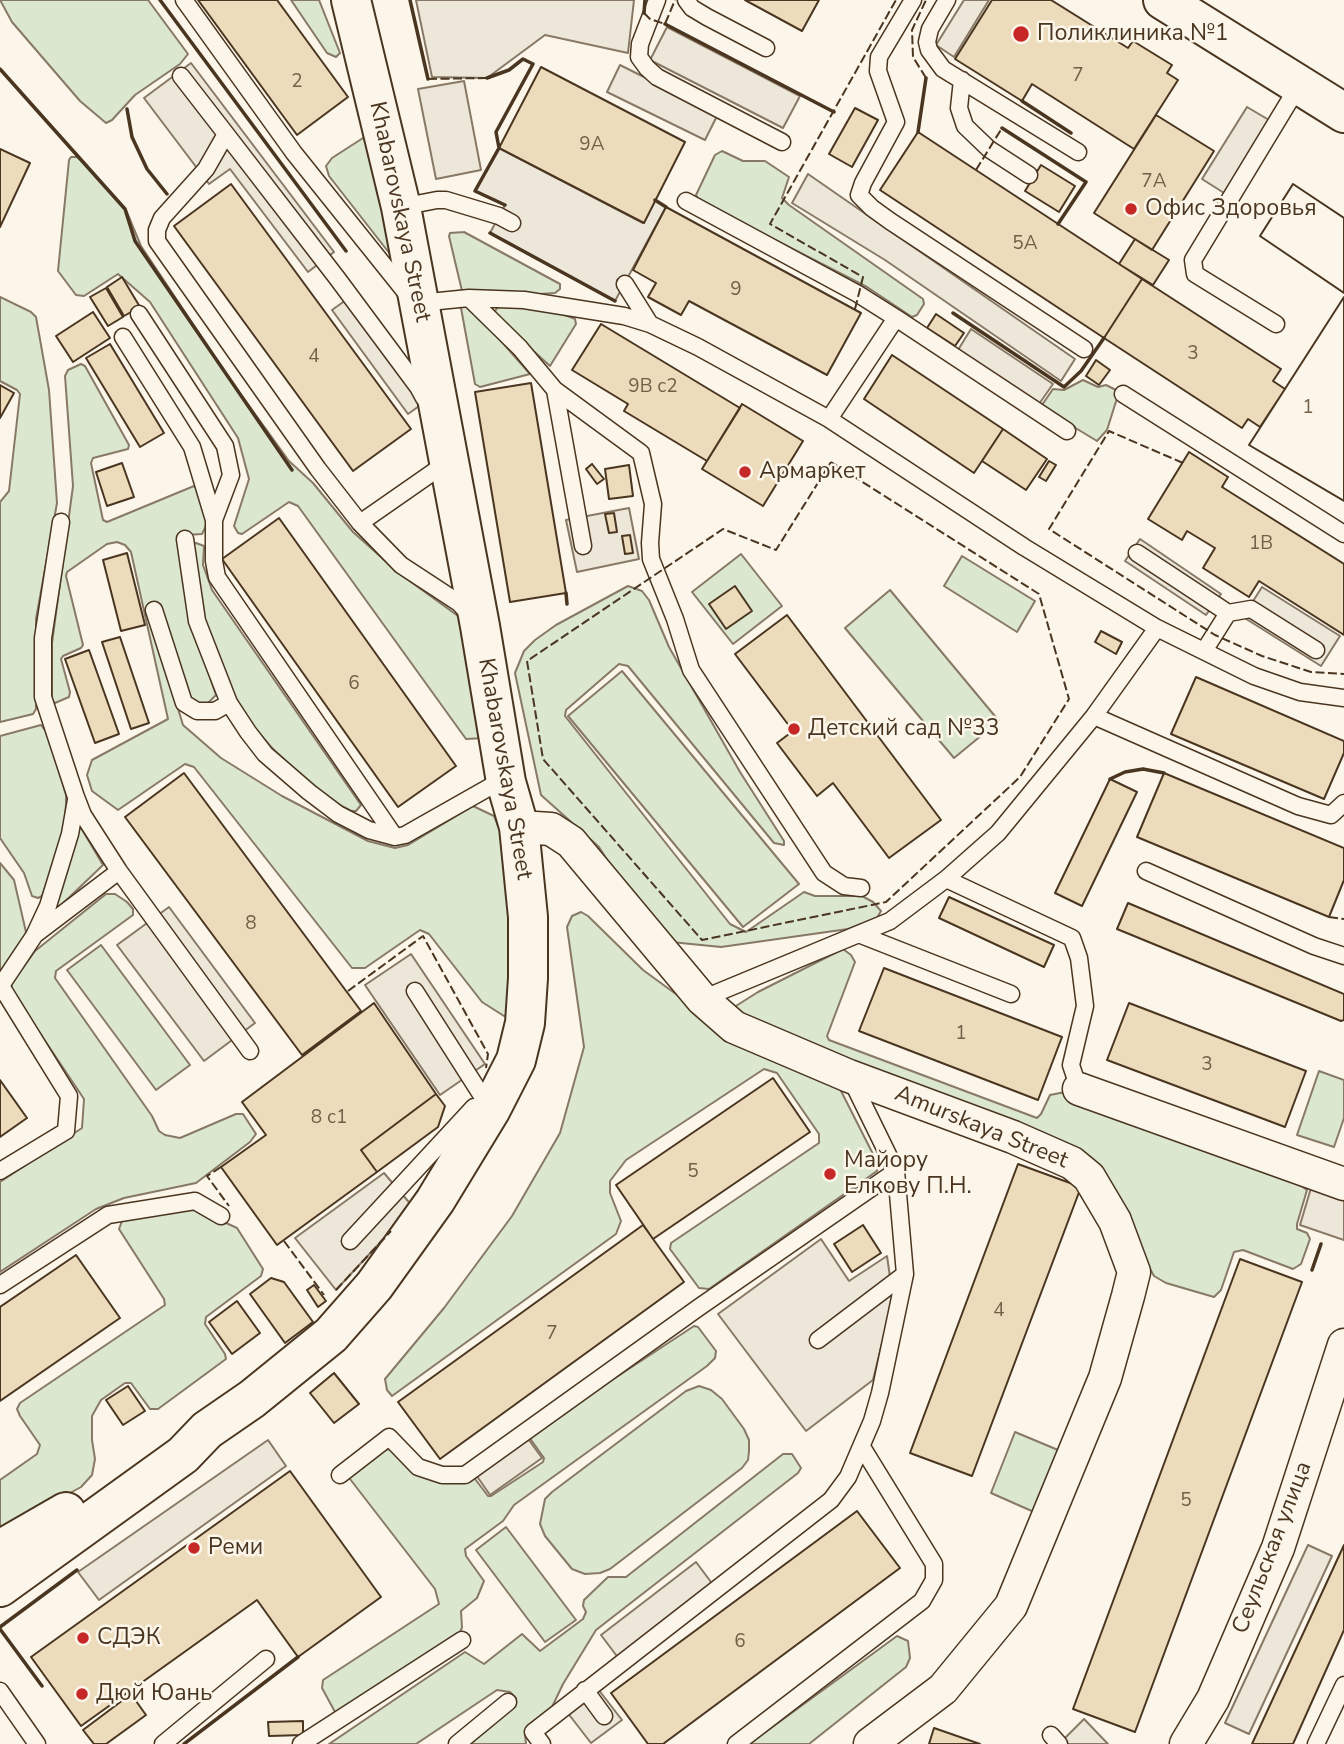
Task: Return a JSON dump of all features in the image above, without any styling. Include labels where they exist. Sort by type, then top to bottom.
[{"type":"main road","name":"Khabarovskaya Street","points":[[0,1587],[183,1455],[206,1430],[252,1399],[331,1335],[374,1286],[427,1212],[487,1103],[516,1060],[525,1023],[528,917],[519,827],[506,782],[480,626],[401,207],[351,0]]},
{"type":"main road","points":[[1163,0],[1202,11],[1299,85],[1344,113]]},
{"type":"main road","name":"Khabarovskaya Street","points":[[0,1550],[50,1523],[187,1437],[206,1430]]},
{"type":"street","name":"Amurskaya Street","points":[[519,827],[551,828],[571,842],[702,999],[734,1027],[849,1076],[1013,1137],[1072,1163],[1089,1177],[1112,1216],[1134,1272],[1105,1378],[1011,1606],[943,1689],[870,1744]]},
{"type":"street","points":[[1079,1089],[1344,1184]]},
{"type":"street","name":"Сеульская улица","points":[[1186,1744],[1213,1699],[1278,1548],[1344,1345]]},
{"type":"lane","points":[[184,0],[294,153],[412,300],[427,353]]},
{"type":"lane","points":[[657,0],[640,44],[639,57],[647,68],[657,77],[782,142]]},
{"type":"lane","points":[[686,0],[692,8],[707,17],[766,48]]},
{"type":"lane","points":[[913,0],[879,57],[878,71],[897,122],[859,195],[890,221],[1084,349]]},
{"type":"lane","points":[[947,0],[930,29],[927,42],[929,50],[943,69],[1078,152]]},
{"type":"lane","points":[[181,76],[418,387],[450,464],[439,468],[360,523]]},
{"type":"lane","points":[[962,80],[959,108],[965,126],[989,149],[1029,175]]},
{"type":"lane","points":[[1276,324],[1195,274],[1193,260],[1299,85]]},
{"type":"lane","points":[[226,134],[206,169],[162,218],[157,230],[157,241],[318,469],[360,523],[401,565],[459,603],[480,626]]},
{"type":"lane","points":[[401,207],[446,200],[499,216],[512,223]]},
{"type":"lane","points":[[685,201],[859,294],[1067,431]]},
{"type":"lane","points":[[625,284],[650,324]]},
{"type":"lane","points":[[419,303],[469,298],[524,300],[624,316],[650,324],[698,347],[829,419],[1024,547],[1157,628],[1254,676],[1300,692],[1344,698]]},
{"type":"lane","points":[[469,298],[520,348],[555,390],[641,453],[653,504],[651,559],[675,619],[691,670],[824,873],[844,886],[861,887]]},
{"type":"lane","points":[[139,314],[225,446],[231,475],[214,520]]},
{"type":"lane","points":[[829,419],[896,318]]},
{"type":"lane","points":[[123,337],[192,447],[214,520],[214,561],[217,577],[395,837]]},
{"type":"lane","points":[[555,390],[583,546]]},
{"type":"lane","points":[[1123,394],[1344,534]]},
{"type":"lane","points":[[61,522],[43,638],[43,697],[76,797],[83,815],[119,871],[250,1051]]},
{"type":"lane","points":[[185,539],[197,621],[229,703],[265,754],[338,814],[369,830],[395,837],[405,835],[495,784],[506,782]]},
{"type":"lane","points":[[1138,553],[1228,613],[1251,609],[1316,650]]},
{"type":"lane","points":[[153,610],[184,703],[197,711],[215,711],[229,703]]},
{"type":"lane","points":[[1204,651],[1228,613]]},
{"type":"lane","points":[[702,999],[890,921],[946,879],[999,833],[1094,716],[1157,628]]},
{"type":"lane","points":[[1094,716],[1298,806],[1331,815],[1344,803]]},
{"type":"lane","points":[[0,1171],[66,1131],[69,1096],[0,987],[34,936],[48,906],[71,834],[76,797]]},
{"type":"lane","points":[[34,936],[119,871]]},
{"type":"lane","points":[[1146,871],[1314,946],[1344,956]]},
{"type":"lane","points":[[946,879],[1072,938],[1079,958],[1085,1006],[1071,1065],[1079,1089]]},
{"type":"lane","points":[[861,935],[1011,994]]},
{"type":"lane","points":[[351,1241],[487,1103],[415,991]]},
{"type":"lane","points":[[542,1744],[533,1732],[831,1500],[848,1477],[862,1447],[880,1394],[905,1274],[896,1171],[849,1076]]},
{"type":"lane","points":[[340,1475],[389,1437],[418,1467],[442,1475],[465,1475],[709,1300],[896,1171]]},
{"type":"lane","points":[[0,1285],[108,1215],[195,1201],[221,1216]]},
{"type":"lane","points":[[818,1340],[905,1274]]},
{"type":"lane","points":[[736,1744],[922,1601],[934,1580],[934,1564],[862,1447]]},
{"type":"lane","points":[[300,1744],[461,1640]]},
{"type":"lane","points":[[163,1744],[266,1659]]},
{"type":"lane","points":[[1316,1744],[1344,1685]]},
{"type":"lane","points":[[585,1690],[604,1716]]},
{"type":"lane","points":[[0,1691],[37,1744]]},
{"type":"lane","points":[[457,1744],[508,1702]]},
{"type":"green space","points":[[0,0],[148,0],[188,54],[180,64],[135,95],[106,123],[80,101],[12,22]]},
{"type":"green space","points":[[291,0],[319,0],[340,53],[336,57],[327,53]]},
{"type":"green space","points":[[363,138],[368,140],[392,253],[390,254],[329,176],[326,166],[332,158]]},
{"type":"green space","points":[[722,151],[743,161],[765,161],[789,177],[782,198],[923,299],[924,304],[917,315],[912,317],[867,287],[699,201],[696,195],[715,155]]},
{"type":"green space","points":[[71,157],[77,157],[85,164],[126,210],[141,246],[229,378],[289,461],[313,483],[353,532],[400,574],[465,621],[485,738],[466,739],[298,506],[289,502],[242,534],[238,533],[234,526],[249,479],[238,438],[150,302],[118,274],[84,296],[76,295],[58,271]]},
{"type":"green space","points":[[464,232],[560,284],[560,289],[555,293],[540,294],[462,291],[449,236],[450,233]]},
{"type":"green space","points":[[0,297],[36,317],[49,390],[57,503],[36,619],[36,709],[33,714],[0,722],[0,502],[9,491],[20,394],[0,381]]},
{"type":"green space","points":[[508,304],[547,308],[575,319],[576,324],[550,366],[496,317],[494,313],[497,308]]},
{"type":"green space","points":[[463,305],[473,309],[530,374],[480,387],[475,384],[461,308]]},
{"type":"green space","points":[[81,364],[85,366],[129,445],[128,449],[93,458],[91,463],[103,520],[107,522],[194,486],[198,490],[208,522],[202,534],[186,535],[191,621],[216,695],[208,703],[198,705],[188,698],[157,605],[151,603],[147,607],[183,725],[221,758],[282,796],[368,841],[395,848],[408,845],[473,806],[494,816],[510,854],[511,1014],[504,1016],[482,1002],[429,934],[420,930],[365,968],[352,968],[194,767],[185,764],[118,810],[92,791],[87,775],[92,760],[168,719],[131,552],[125,545],[117,542],[107,544],[67,572],[83,645],[61,659],[69,697],[55,703],[52,701],[52,643],[73,486],[65,376],[68,370]]},
{"type":"green space","points":[[1083,380],[1098,387],[1106,385],[1116,390],[1118,395],[1107,430],[1097,441],[1044,409],[1042,405],[1053,389],[1064,390]]},
{"type":"green space","points":[[192,544],[204,546],[203,565],[212,590],[361,805],[356,811],[334,802],[310,784],[272,748],[243,714],[201,621]]},
{"type":"green space","points":[[741,554],[782,606],[733,644],[692,592]]},
{"type":"green space","points":[[962,556],[1035,601],[1017,632],[944,586]]},
{"type":"green space","points":[[628,586],[642,591],[649,600],[669,647],[784,845],[774,843],[628,666],[619,664],[566,710],[565,716],[730,924],[746,932],[804,892],[815,896],[862,896],[873,902],[881,911],[877,918],[848,929],[721,947],[671,942],[639,911],[599,847],[541,795],[515,673],[524,651],[556,625]]},
{"type":"green space","points":[[890,590],[999,721],[954,758],[845,628]]},
{"type":"green space","points":[[622,671],[799,884],[743,927],[568,716]]},
{"type":"green space","points":[[41,725],[48,734],[66,795],[66,804],[64,835],[42,896],[38,898],[32,896],[24,873],[0,838],[0,736]]},
{"type":"green space","points":[[80,826],[103,865],[56,910],[54,909]]},
{"type":"green space","points":[[0,863],[14,880],[26,932],[0,978]]},
{"type":"green space","points":[[106,894],[115,894],[127,902],[133,909],[133,915],[56,971],[55,978],[152,1116],[159,1131],[180,1138],[236,1114],[243,1114],[256,1134],[250,1142],[196,1183],[124,1198],[96,1209],[0,1272],[0,1182],[82,1128],[84,1099],[11,990],[12,983],[35,951]]},
{"type":"green space","points":[[581,912],[643,970],[717,1024],[837,1083],[878,1164],[877,1171],[709,1289],[699,1288],[670,1249],[671,1243],[819,1143],[819,1134],[777,1073],[764,1069],[626,1160],[610,1181],[610,1193],[621,1221],[616,1234],[392,1396],[387,1390],[385,1379],[444,1308],[512,1216],[560,1133],[584,1047],[567,927],[572,916]]},
{"type":"green space","points":[[101,945],[190,1065],[156,1090],[67,970]]},
{"type":"green space","points":[[843,949],[855,962],[827,1036],[829,1040],[1037,1118],[1050,1095],[1065,1092],[1282,1172],[1307,1190],[1297,1224],[1297,1229],[1307,1233],[1310,1239],[1301,1264],[1293,1269],[1243,1250],[1234,1252],[1221,1290],[1214,1297],[1166,1283],[1154,1276],[1110,1196],[728,1011],[758,992]]},
{"type":"green space","points":[[1319,1071],[1344,1080],[1344,1118],[1334,1147],[1297,1135]]},
{"type":"green space","points":[[196,1209],[237,1228],[263,1269],[261,1276],[206,1317],[205,1324],[226,1359],[158,1409],[150,1409],[131,1383],[125,1383],[101,1400],[92,1416],[95,1459],[92,1475],[81,1487],[0,1532],[0,1480],[37,1454],[40,1445],[20,1416],[17,1409],[20,1403],[165,1305],[164,1299],[119,1229],[122,1221]]},
{"type":"green space","points":[[694,1326],[698,1327],[716,1351],[715,1358],[514,1505],[503,1521],[465,1549],[466,1556],[484,1581],[477,1598],[461,1611],[462,1628],[459,1633],[338,1713],[335,1712],[322,1688],[323,1680],[439,1604],[435,1589],[350,1479],[350,1475],[385,1450],[393,1448],[417,1474],[472,1475],[488,1496],[491,1496],[543,1462],[544,1458],[529,1437],[530,1434]]},
{"type":"green space","points":[[699,1386],[711,1390],[722,1399],[744,1429],[749,1440],[748,1460],[742,1468],[610,1569],[585,1574],[572,1569],[545,1536],[540,1524],[545,1499],[686,1391]]},
{"type":"green space","points":[[1015,1432],[1058,1450],[1034,1512],[991,1493]]},
{"type":"green space","points":[[783,1454],[792,1454],[801,1468],[798,1473],[596,1630],[552,1707],[525,1734],[526,1744],[470,1744],[514,1705],[516,1698],[510,1692],[497,1690],[416,1744],[329,1744],[465,1652],[484,1664],[522,1634],[540,1651],[583,1619],[586,1612],[584,1600],[608,1577],[626,1577]]},
{"type":"green space","points":[[506,1527],[576,1620],[545,1642],[476,1550]]},
{"type":"green space","points":[[897,1636],[908,1641],[910,1658],[906,1667],[809,1744],[749,1744]]},
{"type":"shaded area","points":[[416,0],[634,0],[628,53],[545,35],[487,78],[432,77]]},
{"type":"shaded area","points":[[964,0],[989,0],[954,57],[936,45]]},
{"type":"shaded area","points":[[667,27],[800,96],[783,128],[650,60]]},
{"type":"shaded area","points":[[191,63],[334,252],[308,272],[230,169],[209,184],[144,98]]},
{"type":"shaded area","points":[[620,65],[718,114],[705,140],[607,92]]},
{"type":"shaded area","points":[[464,81],[481,170],[436,179],[418,89]]},
{"type":"shaded area","points":[[1247,107],[1269,120],[1224,193],[1202,179]]},
{"type":"shaded area","points":[[499,148],[643,223],[655,200],[666,207],[615,301],[490,233],[505,205],[475,191]]},
{"type":"shaded area","points":[[808,174],[1075,359],[1061,381],[885,260],[792,203]]},
{"type":"shaded area","points":[[346,300],[422,404],[408,414],[332,310]]},
{"type":"shaded area","points":[[971,329],[1053,384],[1039,404],[958,350]]},
{"type":"shaded area","points":[[629,508],[639,559],[577,572],[566,520]]},
{"type":"shaded area","points":[[1140,539],[1221,594],[1206,615],[1125,561]]},
{"type":"shaded area","points":[[1262,587],[1340,636],[1321,666],[1243,617]]},
{"type":"shaded area","points":[[169,907],[255,1023],[204,1061],[117,945]]},
{"type":"shaded area","points":[[411,954],[485,1064],[440,1095],[365,985]]},
{"type":"shaded area","points":[[384,1173],[413,1207],[336,1290],[295,1238]]},
{"type":"shaded area","points":[[1311,1188],[1344,1197],[1344,1240],[1300,1225]]},
{"type":"shaded area","points":[[821,1239],[849,1281],[887,1256],[893,1298],[873,1380],[806,1431],[718,1314]]},
{"type":"shaded area","points":[[526,1436],[542,1458],[490,1495],[474,1472]]},
{"type":"shaded area","points":[[268,1440],[286,1466],[99,1600],[78,1572]]},
{"type":"shaded area","points":[[1308,1545],[1332,1556],[1249,1734],[1225,1723]]},
{"type":"shaded area","points":[[696,1562],[714,1586],[619,1659],[601,1635]]},
{"type":"shaded area","points":[[598,1689],[622,1720],[591,1743],[567,1712]]},
{"type":"shaded area","points":[[1084,1719],[1108,1744],[1068,1744],[1063,1740]]},
{"type":"building","points":[[198,0],[277,0],[348,97],[297,135]]},
{"type":"building","points":[[745,0],[819,0],[802,31]]},
{"type":"building","points":[[992,0],[1051,0],[1128,48],[1133,41],[1172,65],[1167,73],[1178,80],[1134,149],[1032,84],[1022,101],[955,59]]},
{"type":"building","points":[[541,67],[685,142],[644,223],[499,148]]},
{"type":"building","points":[[855,108],[878,120],[852,167],[829,154]]},
{"type":"building","points":[[1156,115],[1214,151],[1152,250],[1094,213]]},
{"type":"building","points":[[918,132],[1142,279],[1104,338],[880,190]]},
{"type":"building","points":[[0,149],[30,163],[0,227]]},
{"type":"building","points":[[1041,165],[1075,186],[1059,212],[1025,191]]},
{"type":"building","points":[[231,184],[411,429],[353,471],[174,226]]},
{"type":"building","points":[[1293,184],[1344,218],[1344,293],[1260,236]]},
{"type":"building","points":[[1293,184],[1344,218],[1344,293],[1260,236]]},
{"type":"building","points":[[666,207],[861,313],[827,375],[689,301],[681,315],[648,297],[656,283],[633,270]]},
{"type":"building","points":[[1135,239],[1169,260],[1153,285],[1119,264]]},
{"type":"building","points":[[122,277],[140,307],[124,316],[107,287]]},
{"type":"building","points":[[1142,279],[1281,369],[1273,381],[1285,389],[1260,427],[1248,419],[1242,428],[1104,338]]},
{"type":"building","points":[[106,288],[123,317],[108,326],[90,297]]},
{"type":"building","points":[[1344,297],[1344,501],[1249,445]]},
{"type":"building","points":[[1344,297],[1344,501],[1249,445]]},
{"type":"building","points":[[93,312],[110,338],[73,362],[56,336]]},
{"type":"building","points":[[936,314],[964,333],[955,346],[927,328]]},
{"type":"building","points":[[601,324],[740,408],[707,461],[624,411],[628,404],[572,370]]},
{"type":"building","points":[[110,344],[164,433],[140,447],[86,358]]},
{"type":"building","points":[[892,355],[1003,429],[974,473],[864,399]]},
{"type":"building","points":[[1096,360],[1110,370],[1099,385],[1086,376]]},
{"type":"building","points":[[531,383],[566,593],[510,602],[475,392]]},
{"type":"building","points":[[0,385],[14,393],[0,418]]},
{"type":"building","points":[[742,404],[803,441],[763,506],[702,469]]},
{"type":"building","points":[[1003,429],[1047,459],[1026,490],[982,461]]},
{"type":"building","points":[[1189,452],[1228,477],[1222,487],[1344,564],[1344,635],[1259,581],[1249,597],[1203,568],[1215,548],[1187,531],[1182,540],[1148,519]]},
{"type":"building","points":[[1049,461],[1056,465],[1046,481],[1039,477]]},
{"type":"building","points":[[122,463],[134,497],[107,506],[96,472]]},
{"type":"building","points":[[592,464],[604,479],[597,484],[586,469]]},
{"type":"building","points":[[629,465],[633,496],[609,499],[605,469]]},
{"type":"building","points":[[614,513],[617,532],[609,533],[605,514]]},
{"type":"building","points":[[279,518],[456,766],[398,807],[222,559]]},
{"type":"building","points":[[630,535],[633,553],[625,554],[622,536]]},
{"type":"building","points":[[127,553],[145,625],[121,631],[103,560]]},
{"type":"building","points":[[735,586],[752,611],[726,629],[709,604]]},
{"type":"building","points":[[787,615],[941,820],[889,858],[833,783],[817,796],[777,743],[793,731],[735,654]]},
{"type":"building","points":[[1101,631],[1122,642],[1116,654],[1095,642]]},
{"type":"building","points":[[120,637],[149,723],[131,729],[102,642]]},
{"type":"building","points":[[89,650],[119,734],[95,743],[65,659]]},
{"type":"building","points":[[1196,677],[1344,741],[1344,753],[1324,799],[1171,734]]},
{"type":"building","points":[[184,773],[361,1011],[302,1055],[125,817]]},
{"type":"building","points":[[1164,773],[1344,848],[1344,880],[1329,917],[1137,837]]},
{"type":"building","points":[[1110,779],[1137,792],[1082,906],[1055,893]]},
{"type":"building","points":[[949,897],[1054,945],[1044,967],[939,918]]},
{"type":"building","points":[[1128,903],[1344,994],[1344,1020],[1117,929]]},
{"type":"building","points":[[884,968],[1062,1037],[1038,1100],[859,1031]]},
{"type":"building","points":[[374,1003],[436,1094],[361,1150],[377,1172],[277,1245],[221,1167],[266,1135],[242,1102]]},
{"type":"building","points":[[1129,1003],[1306,1071],[1285,1127],[1107,1060]]},
{"type":"building","points":[[773,1078],[810,1132],[653,1239],[616,1185]]},
{"type":"building","points":[[0,1080],[27,1118],[0,1137]]},
{"type":"building","points":[[436,1094],[445,1106],[438,1127],[377,1172],[361,1150]]},
{"type":"building","points":[[1018,1164],[1081,1187],[972,1476],[910,1453]]},
{"type":"building","points":[[643,1225],[684,1282],[440,1459],[398,1402]]},
{"type":"building","points":[[863,1225],[881,1253],[852,1272],[834,1244]]},
{"type":"building","points":[[76,1255],[120,1318],[0,1401],[0,1307]]},
{"type":"building","points":[[1240,1259],[1302,1282],[1135,1732],[1073,1709]]},
{"type":"building","points":[[271,1278],[284,1282],[313,1322],[285,1343],[250,1294]]},
{"type":"building","points":[[314,1285],[326,1301],[318,1307],[307,1290]]},
{"type":"building","points":[[237,1301],[260,1333],[232,1354],[209,1322]]},
{"type":"building","points":[[334,1373],[359,1404],[334,1423],[310,1393]]},
{"type":"building","points":[[128,1386],[145,1411],[123,1425],[106,1400]]},
{"type":"building","points":[[290,1471],[381,1597],[298,1657],[257,1600],[81,1726],[31,1657]]},
{"type":"building","points":[[857,1511],[900,1568],[663,1744],[648,1744],[611,1693]]},
{"type":"building","points":[[1344,1545],[1344,1630],[1293,1744],[1252,1744]]},
{"type":"building","points":[[131,1694],[146,1715],[106,1744],[94,1744],[83,1730]]},
{"type":"building","points":[[303,1721],[303,1735],[269,1736],[268,1722]]},
{"type":"building","points":[[934,1728],[980,1744],[929,1744]]},
{"type":"fence","points":[[644,13],[650,19],[665,24],[675,0]]},
{"type":"fence","points":[[855,309],[863,277],[770,224],[896,0]]},
{"type":"fence","points":[[926,0],[912,30],[913,57],[926,78]]},
{"type":"fence","points":[[428,79],[487,78]]},
{"type":"fence","points":[[976,170],[1002,128]]},
{"type":"fence","points":[[1183,463],[1109,431],[1049,529],[1215,635],[1262,656],[1311,672],[1344,674]]},
{"type":"fence","points":[[831,462],[1039,594],[1069,699],[1020,777],[886,902],[702,940],[543,759],[527,661],[723,529],[776,550],[831,462]]},
{"type":"fence","points":[[1329,917],[1344,919]]},
{"type":"fence","points":[[348,991],[423,936],[488,1054],[486,1068]]},
{"type":"fence","points":[[221,1167],[207,1176],[229,1206]]},
{"type":"fence","points":[[336,1290],[391,1231]]},
{"type":"fence","points":[[284,1241],[324,1295]]},
{"type":"wall","points":[[160,0],[346,251]]},
{"type":"wall","points":[[410,0],[428,79]]},
{"type":"wall","points":[[644,13],[645,0]]},
{"type":"wall","points":[[665,24],[834,112]]},
{"type":"wall","points":[[487,78],[509,70],[523,59],[533,64],[496,132],[499,148],[475,191],[505,205]]},
{"type":"wall","points":[[0,69],[125,209],[135,241],[292,470]]},
{"type":"wall","points":[[918,132],[926,78]]},
{"type":"wall","points":[[1022,101],[1071,133]]},
{"type":"wall","points":[[127,109],[132,137],[147,169],[167,194]]},
{"type":"wall","points":[[1002,128],[1086,182],[1058,224]]},
{"type":"wall","points":[[655,200],[666,207]]},
{"type":"wall","points":[[490,233],[615,301]]},
{"type":"wall","points":[[953,313],[1064,387],[1081,371],[1104,338]]},
{"type":"wall","points":[[566,593],[567,604]]},
{"type":"wall","points":[[1110,779],[1125,772],[1143,769],[1164,773]]},
{"type":"wall","points":[[1312,1270],[1321,1244]]},
{"type":"wall","points":[[0,1627],[77,1570]]},
{"type":"wall","points":[[0,1629],[42,1686]]},
{"type":"wall","points":[[184,1744],[298,1657]]},
{"type":"place","name":"Поликлиника №1","points":[[1021,34]]},
{"type":"place","name":"Офис Здоровья","points":[[1131,209]]},
{"type":"place","name":"Армаркет","points":[[745,472]]},
{"type":"place","name":"Детский сад №33","points":[[794,729]]},
{"type":"place","name":"Майору Елкову П.Н.","points":[[830,1174]]},
{"type":"place","name":"Реми","points":[[194,1548]]},
{"type":"place","name":"СДЭК","points":[[83,1638]]},
{"type":"place","name":"Дюй Юань","points":[[82,1694]]}]
